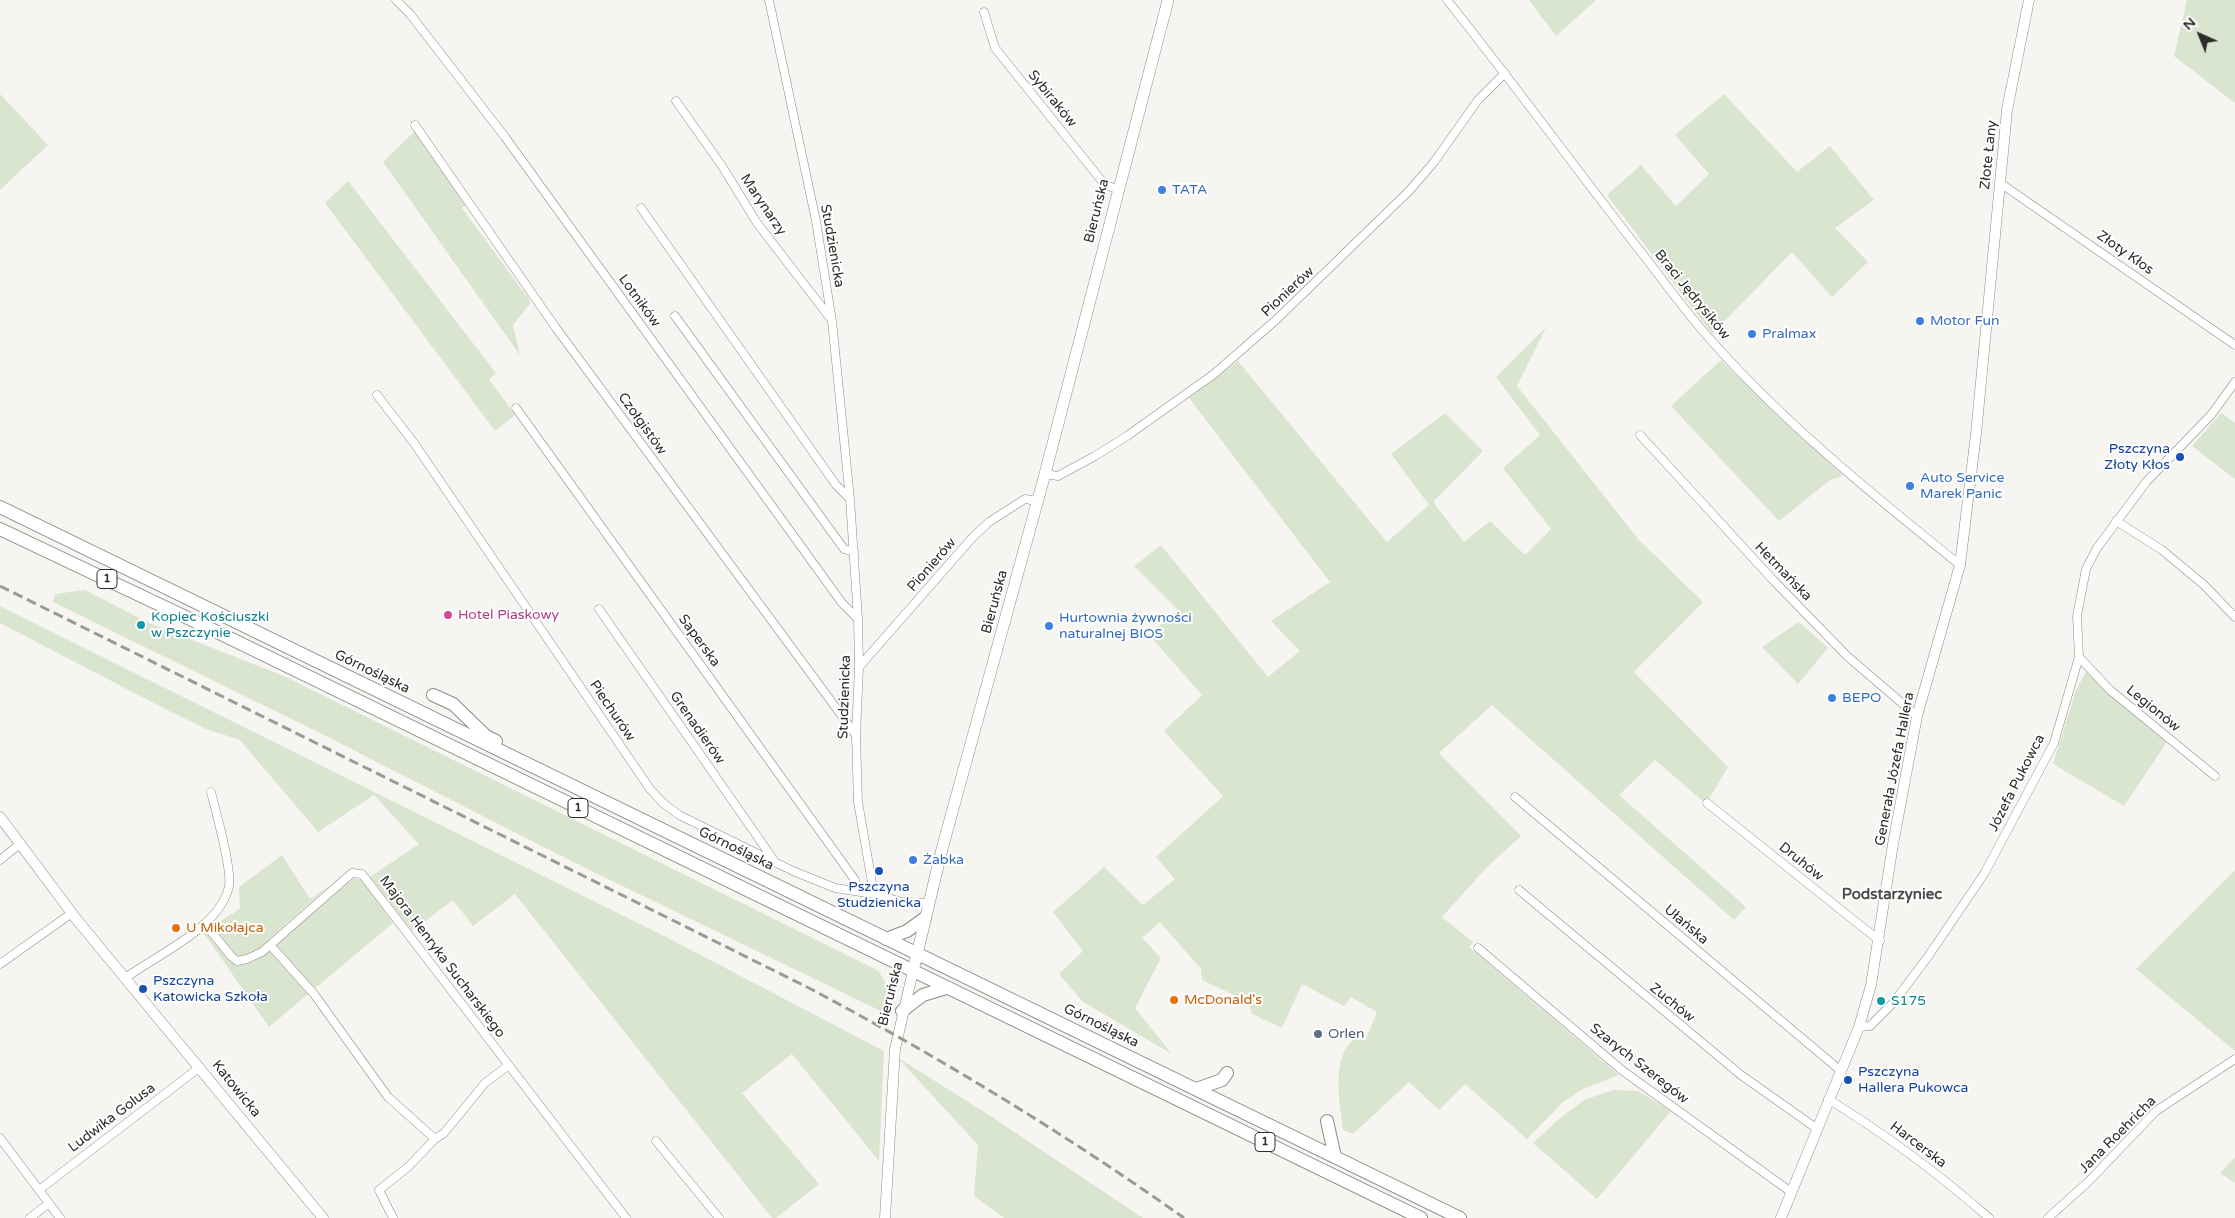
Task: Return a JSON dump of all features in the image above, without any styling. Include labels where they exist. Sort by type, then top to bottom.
[{"type":"main road","name":"Bieruńska","points":[[912,971],[1045,474],[1168,0]]},
{"type":"main road","name":"Górnośląska","points":[[0,507],[1460,1218]]},
{"type":"main road","name":"1","points":[[0,529],[213,630],[1421,1218]]},
{"type":"main road","points":[[433,695],[453,704],[486,736],[495,741],[514,758]]},
{"type":"main road","points":[[886,939],[907,931],[926,918]]},
{"type":"main road","points":[[902,1010],[923,995],[946,988]]},
{"type":"main road","points":[[1196,1089],[1222,1080],[1227,1073]]},
{"type":"main road","points":[[1327,1121],[1335,1157]]},
{"type":"street","name":"Lotników","points":[[396,0],[410,14],[505,137],[842,603],[858,619]]},
{"type":"street","name":"Studzienicka","points":[[769,0],[816,221],[832,321],[850,499],[858,619],[859,667],[856,734],[858,802],[874,894]]},
{"type":"street","name":"Braci Jędrysików","points":[[1447,0],[1505,72],[1597,196],[1708,337],[1795,426],[1842,470],[1960,565]]},
{"type":"street","name":"Złote Łany","points":[[1988,314],[2008,110],[2029,0]]},
{"type":"street","name":"Sybiraków","points":[[984,12],[995,48],[1105,185],[1118,188]]},
{"type":"street","name":"Pionierów","points":[[1045,474],[1058,476],[1127,436],[1214,374],[1274,322],[1410,190],[1434,162],[1478,100],[1505,72]]},
{"type":"street","name":"Marynarzy","points":[[676,101],[722,166],[757,223],[832,321]]},
{"type":"street","name":"Czołgistów","points":[[415,125],[556,328],[856,734]]},
{"type":"street","name":"Złoty Kłos","points":[[2000,183],[2235,345]]},
{"type":"street","points":[[640,208],[836,486],[850,499]]},
{"type":"street","name":"Generała Józefa Hallera","points":[[1781,1218],[1828,1098],[1859,1027],[1871,985],[1917,716],[1960,565],[1988,314]]},
{"type":"street","name":"Lotników","points":[[676,316],[844,549],[854,552]]},
{"type":"street","name":"Józefa Pukowca","points":[[1859,1027],[1870,1026],[1893,1004],[1927,958],[1984,874],[2054,742],[2079,657],[2077,616],[2086,569],[2116,521],[2147,481],[2211,416],[2235,382]]},
{"type":"street","name":"Piechurów","points":[[377,395],[414,443],[650,789],[663,803],[679,815],[835,888],[874,894],[902,902],[929,903]]},
{"type":"street","name":"Saperska","points":[[516,408],[855,880],[855,891]]},
{"type":"street","name":"Hetmańska","points":[[1640,435],[1767,573],[1836,644],[1917,716]]},
{"type":"street","name":"Pionierów","points":[[859,667],[989,522],[1025,499],[1037,501]]},
{"type":"street","points":[[2116,521],[2162,550],[2204,585],[2235,617]]},
{"type":"street","name":"Grenadierów","points":[[599,610],[774,861]]},
{"type":"street","name":"Legionów","points":[[2079,657],[2110,690],[2215,776]]},
{"type":"street","points":[[126,978],[205,924],[222,903],[229,885],[220,827],[211,792]]},
{"type":"street","name":"Ułańska","points":[[1515,797],[1841,1071]]},
{"type":"street","name":"Druhów","points":[[1707,802],[1880,941]]},
{"type":"street","name":"Katowicka","points":[[0,817],[72,913],[323,1218]]},
{"type":"street","points":[[0,860],[20,844]]},
{"type":"street","name":"Majora Henryka Sucharskiego","points":[[205,924],[230,956],[237,961],[255,955],[270,945],[352,873],[362,874],[626,1218]]},
{"type":"street","name":"Zuchów","points":[[1518,890],[1741,1075],[1816,1128]]},
{"type":"street","points":[[0,964],[72,913]]},
{"type":"street","points":[[270,945],[314,994],[388,1097],[435,1139]]},
{"type":"street","name":"Szarych Szeregów","points":[[1478,948],[1623,1071],[1791,1192]]},
{"type":"street","name":"Bieruńska","points":[[885,1218],[896,1035],[912,971]]},
{"type":"street","name":"Jana Roehricha","points":[[2048,1218],[2089,1181],[2156,1111],[2235,1059]]},
{"type":"street","points":[[393,1218],[379,1190],[408,1167],[444,1132],[485,1083],[508,1065]]},
{"type":"street","name":"Ludwika Golusa","points":[[39,1190],[200,1067]]},
{"type":"street","name":"Harcerska","points":[[1828,1098],[1881,1132],[1955,1188],[1988,1218]]},
{"type":"street","points":[[0,1138],[60,1218]]},
{"type":"street","points":[[656,1141],[719,1218]]},
{"type":"street","points":[[30,1218],[50,1203]]},
{"type":"green space","points":[[1529,0],[1594,0],[1595,1],[1556,36]]},
{"type":"green space","points":[[2187,0],[2235,0],[2235,103],[2174,56]]},
{"type":"green space","points":[[0,94],[48,145],[0,190]]},
{"type":"green space","points":[[1724,94],[1797,172],[1830,146],[1874,200],[1835,228],[1868,262],[1832,297],[1792,252],[1712,334],[1607,195],[1641,165],[1676,206],[1709,174],[1675,135]]},
{"type":"green space","points":[[408,116],[470,201],[462,208],[531,302],[513,325],[520,355],[383,162],[415,131]]},
{"type":"green space","points":[[348,181],[496,373],[489,379],[515,415],[495,431],[325,203]]},
{"type":"green space","points":[[1546,327],[1517,386],[1639,540],[1703,602],[1634,672],[1728,767],[1706,804],[1655,760],[1619,795],[1746,907],[1734,920],[1492,705],[1439,753],[1521,836],[1488,866],[1442,917],[1473,942],[1469,947],[1619,1075],[1585,1088],[1563,1102],[1527,1139],[1465,1084],[1439,1110],[1409,1082],[1353,1134],[1343,1130],[1338,1081],[1339,1069],[1347,1047],[1355,1038],[1365,1041],[1377,1012],[1351,997],[1344,1006],[1302,984],[1282,1028],[1252,1014],[1249,1002],[1202,980],[1201,969],[1160,922],[1142,938],[1161,958],[1135,1008],[1172,1054],[1083,1002],[1059,974],[1083,951],[1053,912],[1104,867],[1143,905],[1175,879],[1156,857],[1223,796],[1164,731],[1202,695],[1149,635],[1178,610],[1134,566],[1161,545],[1268,677],[1300,651],[1271,621],[1330,582],[1189,398],[1238,361],[1387,542],[1429,505],[1391,454],[1445,413],[1483,451],[1433,502],[1464,542],[1490,521],[1525,555],[1551,529],[1503,468],[1540,435],[1496,377]]},
{"type":"green space","points":[[1721,360],[1843,476],[1830,480],[1779,521],[1671,406]]},
{"type":"green space","points":[[2221,413],[2235,423],[2235,479],[2192,446]]},
{"type":"green space","points":[[85,590],[149,623],[286,677],[879,971],[889,990],[887,1014],[575,863],[320,733],[53,602],[55,594]]},
{"type":"green space","points":[[0,606],[668,938],[884,1051],[879,1161],[792,1054],[742,1093],[819,1184],[776,1218],[772,1218],[515,894],[473,926],[453,900],[412,931],[370,877],[419,844],[374,795],[318,832],[240,740],[206,729],[169,711],[0,623]]},
{"type":"green space","points":[[1799,622],[1828,648],[1798,684],[1762,647]]},
{"type":"green space","points":[[2086,672],[2167,742],[2124,806],[2053,764],[2076,690]]},
{"type":"green space","points":[[282,855],[310,899],[330,885],[271,937],[252,962],[280,942],[354,878],[363,880],[393,923],[269,1027],[203,932],[240,909],[239,887]]},
{"type":"green space","points":[[2235,870],[2235,1051],[2136,969]]},
{"type":"green space","points":[[897,1057],[992,1117],[1143,1218],[1004,1218],[974,1196],[978,1145]]},
{"type":"green space","points":[[1613,1090],[1638,1091],[1671,1111],[1597,1199],[1533,1143],[1559,1119],[1584,1100]]},
{"type":"green space","points":[[2235,1157],[2235,1183],[2220,1173]]},
{"type":"railway","points":[[0,586],[858,1014],[1047,1126],[1184,1218]]},
{"type":"place","name":"TATA","points":[[1162,190]]},
{"type":"place","name":"Motor Fun","points":[[1920,321]]},
{"type":"place","name":"Pralmax","points":[[1752,334]]},
{"type":"place","name":"Pszczyna Złoty Kłos","points":[[2180,457]]},
{"type":"place","name":"Auto Service Marek Panic","points":[[1910,486]]},
{"type":"place","name":"Hotel Piaskowy","points":[[448,615]]},
{"type":"place","name":"Kopiec Kościuszki w Pszczynie","points":[[141,625]]},
{"type":"place","name":"Hurtownia żywności naturalnej BIOS","points":[[1049,626]]},
{"type":"place","name":"BEPO","points":[[1832,698]]},
{"type":"place","name":"Żabka","points":[[913,860]]},
{"type":"place","name":"Pszczyna Studzienicka","points":[[879,871]]},
{"type":"place","name":"U Mikołajca","points":[[176,928]]},
{"type":"place","name":"Pszczyna Katowicka Szkoła","points":[[143,989]]},
{"type":"place","name":"McDonald's","points":[[1174,1000]]},
{"type":"place","name":"S175","points":[[1881,1001]]},
{"type":"place","name":"Orlen","points":[[1318,1034]]},
{"type":"place","name":"Pszczyna Hallera Pukowca","points":[[1848,1080]]},
{"type":"district","name":"Podstarzyniec","points":[[1892,895]]}]
